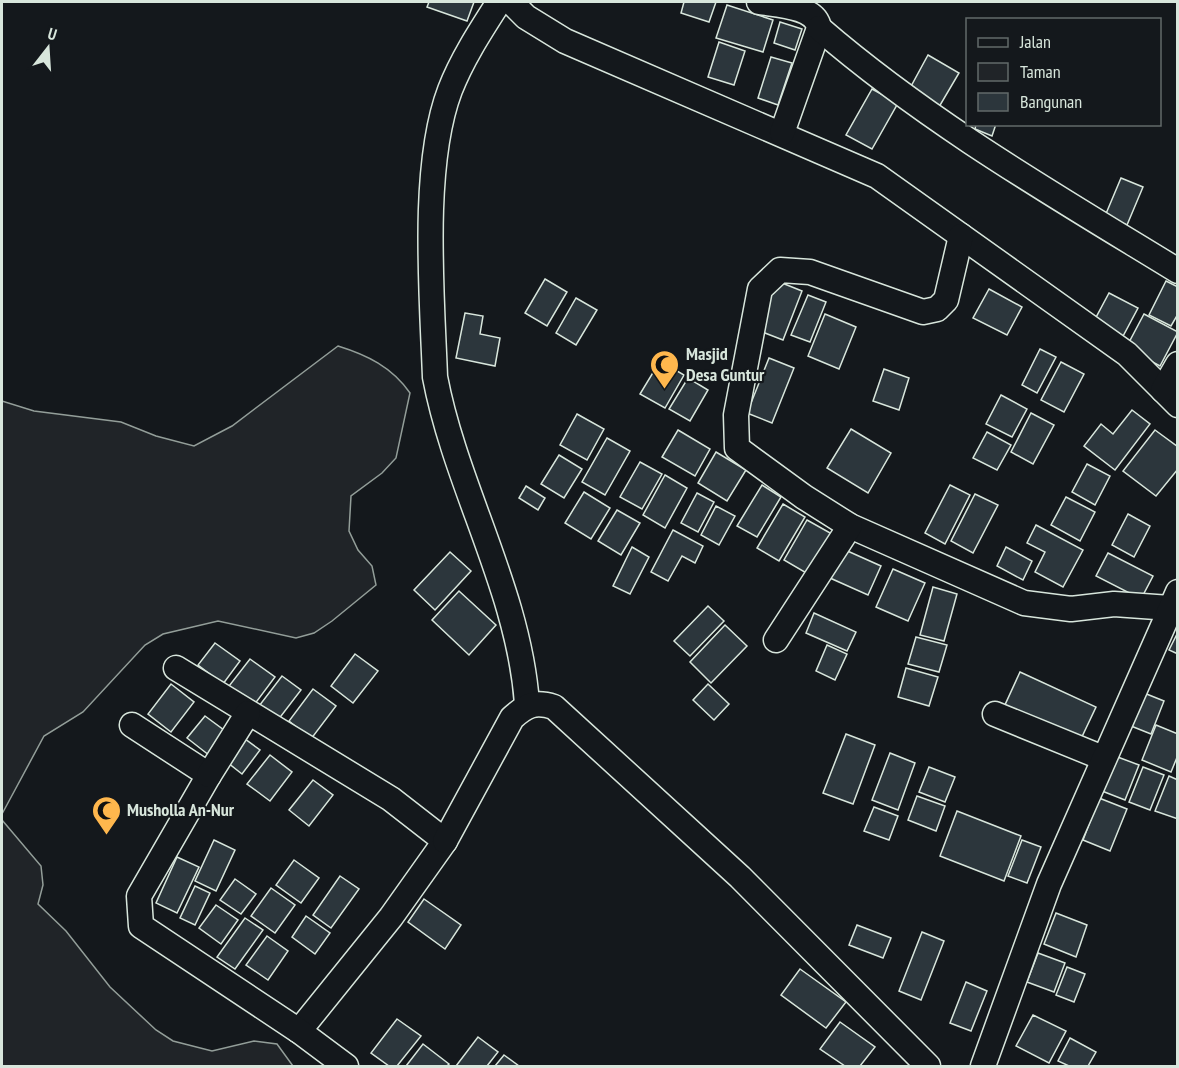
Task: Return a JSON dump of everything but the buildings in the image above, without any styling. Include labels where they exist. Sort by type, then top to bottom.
[{"type":"street","points":[[499,2],[474,41],[449,90],[437,144],[431,194],[434,366],[440,403],[512,618],[524,670],[527,704]]},
{"type":"street","points":[[511,2],[526,17],[565,40],[878,176],[1127,354],[1170,397]]},
{"type":"street","points":[[759,2],[815,16],[819,28],[904,98],[993,158],[1178,272]]},
{"type":"street","points":[[782,133],[819,28]]},
{"type":"street","points":[[961,236],[946,300],[937,309],[923,312],[810,272],[780,270],[760,289],[736,415],[737,448],[804,497],[850,526],[1024,603],[1071,609],[1174,600],[1049,884],[983,1066]]},
{"type":"street","points":[[1170,397],[1178,364]]},
{"type":"street","points":[[776,640],[850,526]]},
{"type":"street","points":[[176,668],[391,799],[445,841]]},
{"type":"street","points":[[299,1031],[391,918],[445,841],[512,718],[527,704],[543,703],[563,714],[740,877],[928,1066]]},
{"type":"street","points":[[248,713],[139,896],[141,926],[299,1031],[346,1066]]},
{"type":"street","points":[[996,714],[1103,758]]},
{"type":"street","points":[[132,725],[209,775]]},
{"type":"green space","points":[[338,346],[378,363],[395,376],[410,393],[396,458],[382,473],[351,496],[349,531],[358,550],[372,566],[376,585],[314,633],[296,638],[218,621],[163,634],[145,645],[83,712],[44,736],[2,814],[2,401],[34,411],[121,422],[156,436],[194,446],[232,426]]},
{"type":"green space","points":[[2,820],[41,866],[43,885],[38,904],[66,931],[110,987],[156,1030],[173,1041],[212,1051],[254,1041],[277,1044],[293,1066],[2,1066]]},
{"type":"place","name":"Masjid Desa Guntur","points":[[665,390]]},
{"type":"place","name":"Musholla An-Nur","points":[[106,836]]}]
